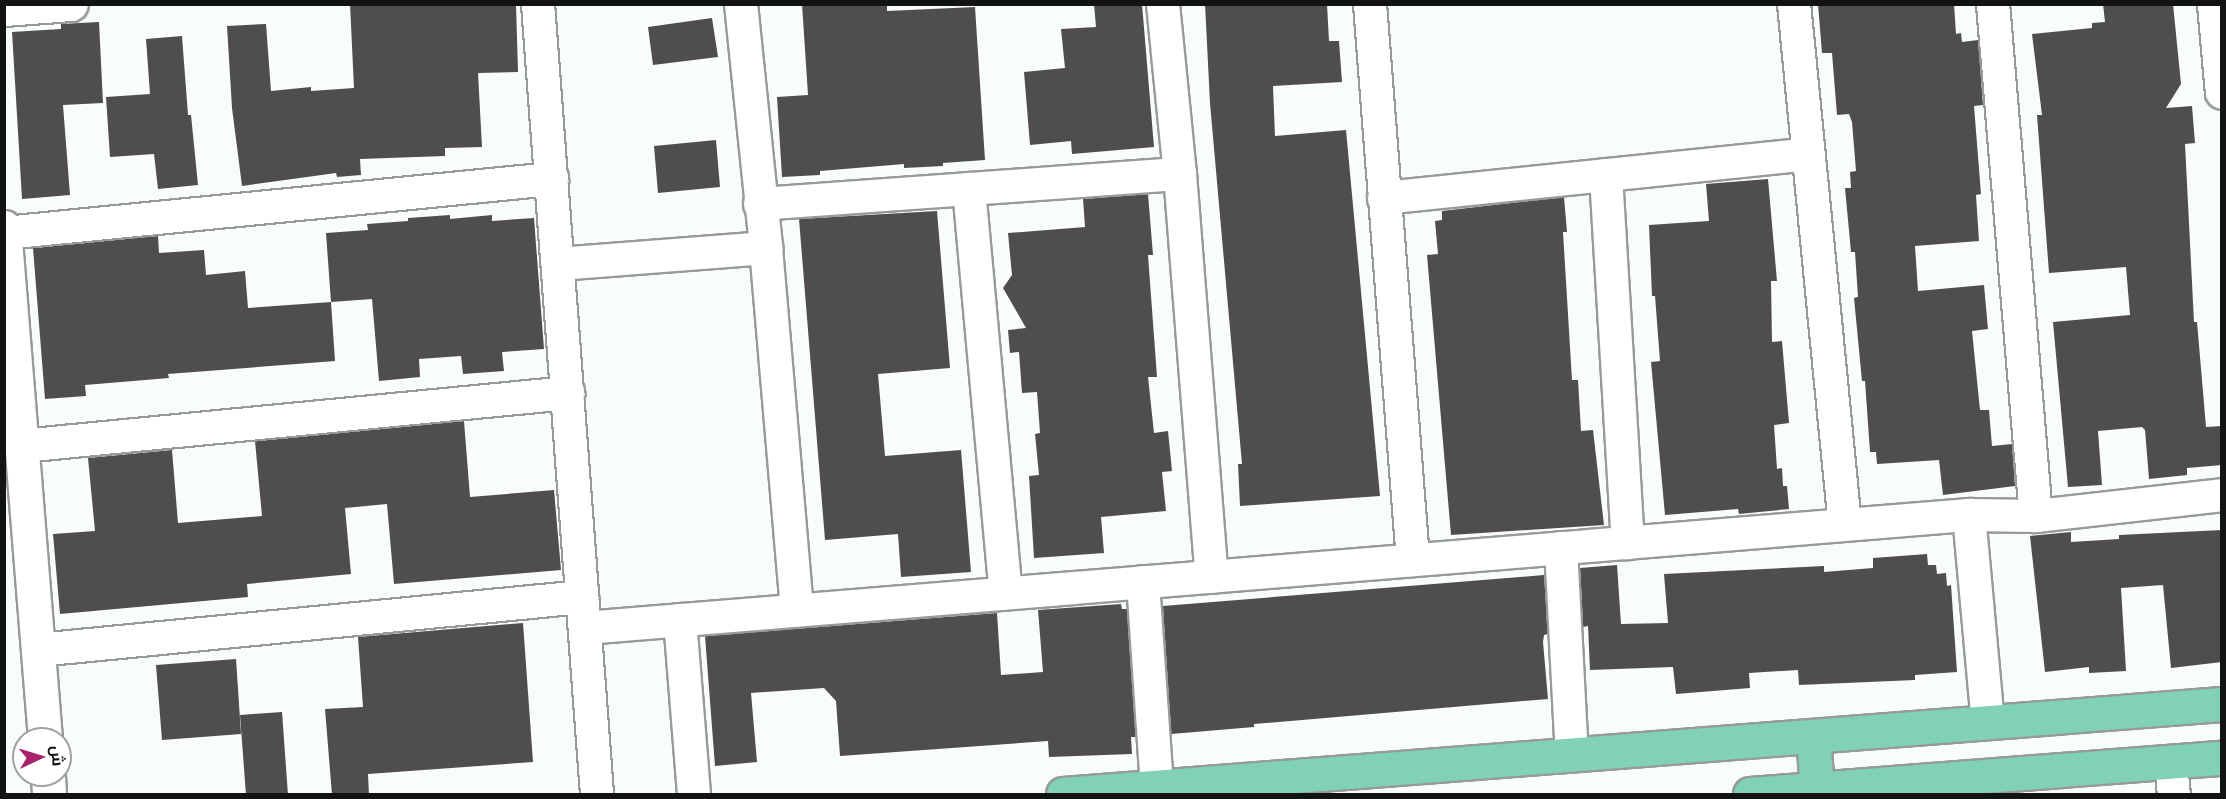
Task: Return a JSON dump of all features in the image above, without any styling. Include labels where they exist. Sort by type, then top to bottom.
[{"type":"main road","points":[[1063,795],[1157,788],[1365,783],[1572,755],[2222,704]]},
{"type":"main road","points":[[1813,736],[1817,789]]},
{"type":"main road","points":[[1750,795],[2222,758]]},
{"type":"street","points":[[4,9],[71,4]]},
{"type":"street","points":[[538,4],[597,795]]},
{"type":"street","points":[[741,4],[766,248],[797,610]]},
{"type":"street","points":[[1162,4],[1180,174],[1212,577]]},
{"type":"street","points":[[1370,4],[1413,561]]},
{"type":"street","points":[[1794,4],[1845,525]]},
{"type":"street","points":[[1994,4],[2036,516]]},
{"type":"street","points":[[2214,4],[2222,93]]},
{"type":"street","points":[[1384,198],[1809,154]]},
{"type":"street","points":[[760,204],[1180,174]]},
{"type":"street","points":[[1606,175],[1628,543]]},
{"type":"street","points":[[44,727],[38,650],[13,447],[5,230],[552,179]]},
{"type":"street","points":[[969,189],[1006,593]]},
{"type":"street","points":[[558,264],[766,248]]},
{"type":"street","points":[[13,447],[568,393]]},
{"type":"street","points":[[585,628],[1969,515],[2036,516],[2222,495]]},
{"type":"street","points":[[1969,515],[1988,723]]},
{"type":"street","points":[[1561,548],[1572,755]]},
{"type":"street","points":[[1143,582],[1157,788]]},
{"type":"street","points":[[38,650],[582,597]]},
{"type":"street","points":[[680,620],[694,795]]},
{"type":"street","points":[[2172,762],[2174,795]]},
{"type":"building","points":[[350,4],[516,4],[518,72],[478,73],[482,147],[445,148],[445,156],[360,159],[361,175],[337,177],[336,173],[242,186],[232,108],[227,26],[266,24],[271,91],[311,87],[311,91],[354,88]]},
{"type":"building","points":[[802,4],[887,4],[887,11],[975,7],[985,160],[943,163],[943,166],[904,168],[904,164],[820,171],[820,175],[782,177],[777,97],[808,95]]},
{"type":"building","points":[[1094,4],[1142,4],[1154,147],[1072,154],[1071,141],[1030,145],[1024,72],[1065,68],[1061,29],[1096,27]]},
{"type":"building","points":[[1205,4],[1327,4],[1329,41],[1339,41],[1342,82],[1273,86],[1275,136],[1346,130],[1380,496],[1240,506],[1238,464],[1242,464],[1210,103]]},
{"type":"building","points":[[1818,4],[1954,4],[1956,34],[1961,33],[1962,42],[1978,40],[1983,105],[1974,106],[1981,194],[1976,195],[1979,241],[1915,246],[1918,291],[1984,285],[1988,329],[1972,331],[1980,410],[1989,410],[1992,446],[2012,444],[2015,486],[1943,495],[1939,460],[1877,464],[1876,452],[1870,452],[1865,381],[1862,381],[1854,298],[1858,297],[1855,252],[1851,252],[1845,188],[1851,188],[1850,172],[1856,171],[1852,122],[1849,114],[1837,115],[1832,53],[1822,53]]},
{"type":"building","points":[[2103,4],[2173,4],[2181,84],[2166,108],[2192,106],[2195,143],[2185,144],[2194,322],[2197,322],[2206,427],[2222,426],[2222,465],[2187,468],[2187,475],[2149,479],[2145,430],[2142,427],[2098,431],[2102,485],[2068,487],[2053,322],[2130,315],[2126,267],[2049,273],[2037,115],[2042,115],[2032,34],[2092,28],[2092,23],[2105,22]]},
{"type":"building","points":[[712,18],[718,57],[653,65],[648,27]]},
{"type":"building","points":[[99,22],[103,103],[63,105],[70,195],[22,199],[12,32],[61,29],[61,24]]},
{"type":"building","points":[[182,36],[188,115],[191,115],[198,185],[158,189],[154,154],[110,157],[106,97],[150,94],[146,39]]},
{"type":"building","points":[[716,140],[720,187],[658,193],[654,146]]},
{"type":"building","points":[[1768,179],[1777,281],[1771,281],[1772,342],[1782,341],[1789,423],[1774,425],[1777,469],[1782,468],[1783,486],[1787,486],[1789,509],[1739,514],[1738,509],[1665,515],[1651,362],[1660,361],[1655,296],[1652,296],[1649,225],[1709,221],[1706,184]]},
{"type":"building","points":[[1148,194],[1153,255],[1148,255],[1157,377],[1148,377],[1154,433],[1168,431],[1172,471],[1162,472],[1166,511],[1101,517],[1104,553],[1034,558],[1029,476],[1039,475],[1035,434],[1040,433],[1037,392],[1022,393],[1019,352],[1010,353],[1008,330],[1026,328],[1003,288],[1012,275],[1008,233],[1085,227],[1083,199]]},
{"type":"building","points":[[1564,197],[1567,232],[1563,232],[1572,380],[1578,380],[1581,431],[1593,430],[1604,525],[1451,535],[1427,255],[1438,254],[1435,221],[1442,220],[1442,211]]},
{"type":"building","points":[[937,211],[950,368],[878,374],[885,456],[961,450],[971,572],[901,577],[898,534],[825,540],[799,219]]},
{"type":"building","points":[[450,215],[450,219],[492,215],[492,221],[534,218],[544,349],[502,352],[504,371],[463,374],[461,356],[419,359],[420,377],[379,381],[372,299],[331,302],[326,233],[368,230],[367,224],[408,221],[408,218]]},
{"type":"building","points":[[158,236],[159,253],[204,250],[206,275],[245,271],[248,308],[331,302],[335,361],[168,374],[169,378],[85,385],[86,396],[45,399],[33,248]]},
{"type":"building","points":[[464,421],[470,497],[554,490],[561,570],[394,584],[387,504],[345,508],[351,574],[247,584],[248,597],[60,614],[53,534],[95,531],[88,458],[172,450],[178,523],[262,516],[255,441]]},
{"type":"building","points":[[2222,530],[2222,662],[2171,668],[2163,585],[2121,588],[2126,671],[2089,673],[2089,667],[2045,672],[2030,536],[2071,532],[2071,542],[2119,539],[2119,535]]},
{"type":"building","points":[[1927,554],[1928,565],[1936,565],[1937,574],[1946,573],[1947,586],[1951,585],[1957,672],[1915,675],[1915,680],[1799,685],[1798,670],[1749,673],[1750,688],[1676,694],[1673,667],[1590,670],[1588,626],[1583,627],[1580,568],[1617,565],[1621,624],[1668,623],[1664,574],[1824,566],[1824,572],[1873,568],[1873,558]]},
{"type":"building","points":[[1544,575],[1548,634],[1544,635],[1543,642],[1548,699],[1254,724],[1254,727],[1171,734],[1163,606]]},
{"type":"building","points":[[1121,604],[1122,609],[1127,609],[1136,737],[1131,737],[1132,754],[1049,757],[1048,741],[840,756],[836,701],[824,688],[751,693],[757,762],[715,766],[705,636],[997,613],[1001,675],[1043,672],[1038,610]]},
{"type":"building","points":[[523,623],[533,762],[368,774],[369,795],[332,795],[325,709],[363,707],[358,637]]},
{"type":"building","points":[[236,659],[241,734],[162,740],[156,665]]},
{"type":"building","points":[[282,712],[288,795],[246,795],[240,715]]}]
